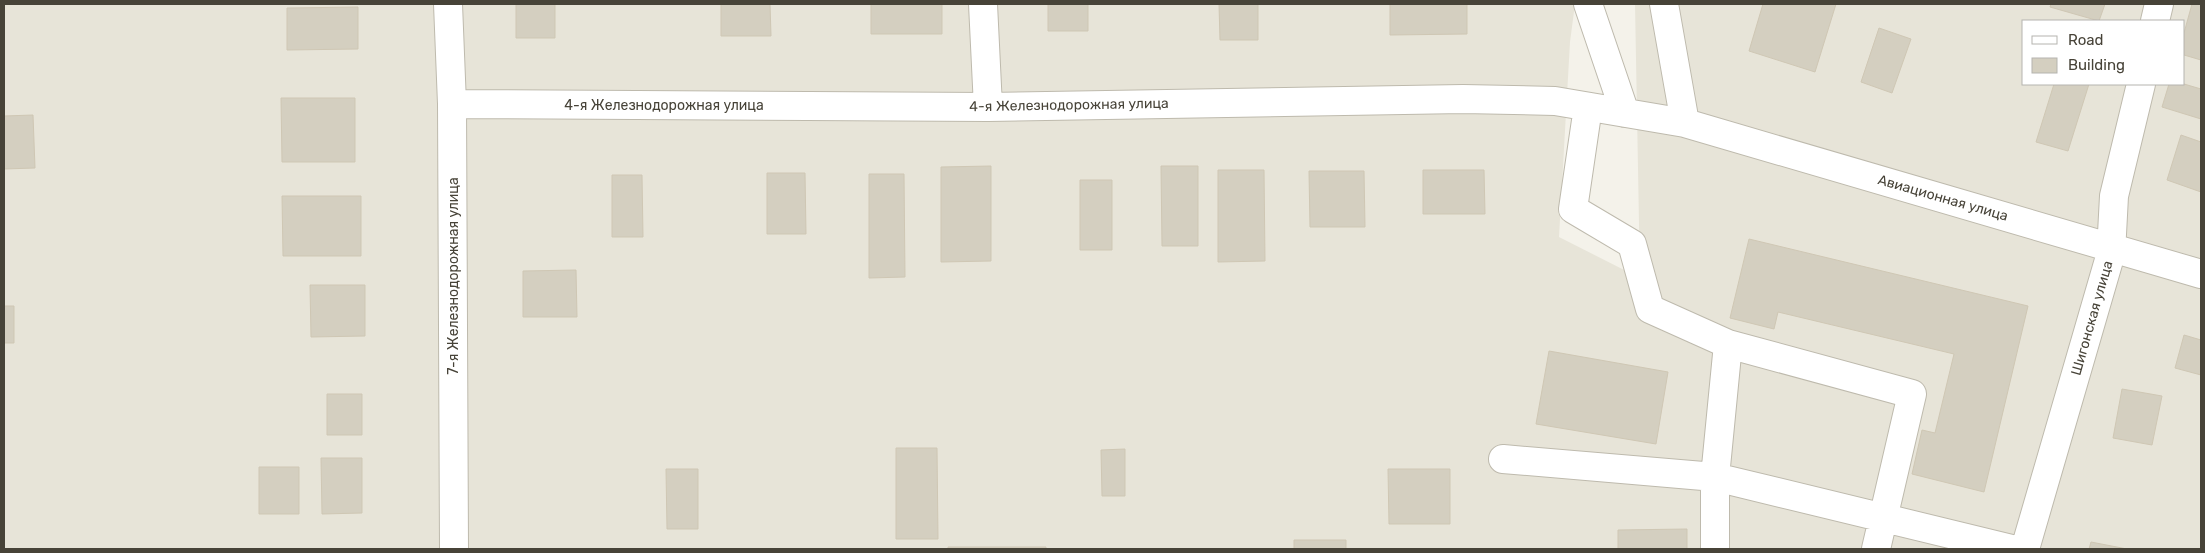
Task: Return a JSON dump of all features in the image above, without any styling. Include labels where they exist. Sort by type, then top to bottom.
[{"type":"street","name":"7-я Железнодорожная улица","points":[[448,4],[452,104],[454,549]]},
{"type":"street","points":[[983,4],[988,107]]},
{"type":"street","points":[[1588,4],[1625,113]]},
{"type":"street","points":[[1664,4],[1685,123]]},
{"type":"street","points":[[2155,20],[2160,4]]},
{"type":"street","name":"Шигонская улица","points":[[2025,549],[2111,246],[2114,196],[2140,85]]},
{"type":"street","name":"4-я Железнодорожная улица","points":[[452,104],[988,107],[1463,99],[1555,101],[1685,123]]},
{"type":"street","points":[[1588,107],[1573,209],[1632,244],[1650,309],[1728,344],[1912,394],[1876,549]]},
{"type":"street","name":"Авиационная улица","points":[[1685,123],[2111,246],[2201,274]]},
{"type":"street","points":[[1715,549],[1715,478],[1728,344]]},
{"type":"street","points":[[1503,459],[1715,478],[2012,549]]},
{"type":"shaded area","points":[[4,4],[1575,4],[1570,42],[1559,237],[1640,278],[1635,4],[2201,4],[2201,549],[4,549]]},
{"type":"building","points":[[516,4],[555,4],[555,38],[516,38]]},
{"type":"building","points":[[721,4],[770,4],[771,36],[721,36]]},
{"type":"building","points":[[871,4],[942,4],[942,34],[871,34]]},
{"type":"building","points":[[1048,4],[1088,4],[1088,31],[1048,31]]},
{"type":"building","points":[[1219,4],[1258,4],[1258,40],[1220,40]]},
{"type":"building","points":[[1390,4],[1467,4],[1467,34],[1390,35]]},
{"type":"building","points":[[1763,4],[1836,4],[1815,72],[1749,51]]},
{"type":"building","points":[[2051,4],[2105,4],[2099,20],[2050,7]]},
{"type":"building","points":[[2192,4],[2201,4],[2201,60],[2185,55],[2185,29]]},
{"type":"building","points":[[358,7],[358,49],[287,50],[287,8]]},
{"type":"building","points":[[1879,28],[1911,39],[1892,93],[1861,82]]},
{"type":"building","points":[[2185,84],[2201,89],[2201,119],[2162,107],[2169,85]]},
{"type":"building","points":[[2054,85],[2089,85],[2068,151],[2036,142]]},
{"type":"building","points":[[281,98],[355,98],[355,162],[282,162]]},
{"type":"building","points":[[33,115],[35,168],[4,169],[4,116]]},
{"type":"building","points":[[2181,135],[2201,142],[2201,192],[2167,180]]},
{"type":"building","points":[[991,166],[991,261],[941,262],[941,167]]},
{"type":"building","points":[[1161,166],[1198,166],[1198,246],[1162,246]]},
{"type":"building","points":[[1218,170],[1264,170],[1265,261],[1218,262]]},
{"type":"building","points":[[1423,170],[1484,170],[1485,214],[1423,214]]},
{"type":"building","points":[[1309,171],[1364,171],[1365,227],[1310,227]]},
{"type":"building","points":[[767,173],[805,173],[806,234],[767,234]]},
{"type":"building","points":[[869,174],[904,174],[905,277],[869,278]]},
{"type":"building","points":[[612,175],[642,175],[643,237],[612,237]]},
{"type":"building","points":[[1080,180],[1112,180],[1112,250],[1080,250]]},
{"type":"building","points":[[282,196],[361,196],[361,256],[283,256]]},
{"type":"building","points":[[1749,239],[2028,306],[1984,492],[1912,474],[1922,430],[1935,433],[1954,354],[1778,312],[1774,329],[1730,318]]},
{"type":"building","points":[[576,270],[577,317],[523,317],[523,271]]},
{"type":"building","points":[[310,285],[365,285],[365,336],[311,337]]},
{"type":"building","points":[[4,306],[14,306],[14,343],[4,343]]},
{"type":"building","points":[[2184,335],[2201,340],[2201,375],[2175,368]]},
{"type":"building","points":[[1549,351],[1668,372],[1656,444],[1536,424]]},
{"type":"building","points":[[2122,389],[2162,396],[2152,445],[2113,438]]},
{"type":"building","points":[[327,394],[362,394],[362,435],[327,435]]},
{"type":"building","points":[[896,448],[937,448],[938,539],[896,539]]},
{"type":"building","points":[[1125,449],[1125,496],[1102,496],[1101,450]]},
{"type":"building","points":[[321,458],[362,458],[362,513],[322,514]]},
{"type":"building","points":[[259,467],[299,467],[299,514],[259,514]]},
{"type":"building","points":[[666,469],[698,469],[698,529],[667,529]]},
{"type":"building","points":[[1388,469],[1450,469],[1450,524],[1389,524]]},
{"type":"building","points":[[1687,529],[1687,549],[1618,549],[1618,530]]},
{"type":"building","points":[[1294,540],[1346,540],[1346,549],[1294,549]]},
{"type":"building","points":[[2091,542],[2127,549],[2089,549]]},
{"type":"building","points":[[948,547],[1046,547],[1046,549],[948,549]]}]
